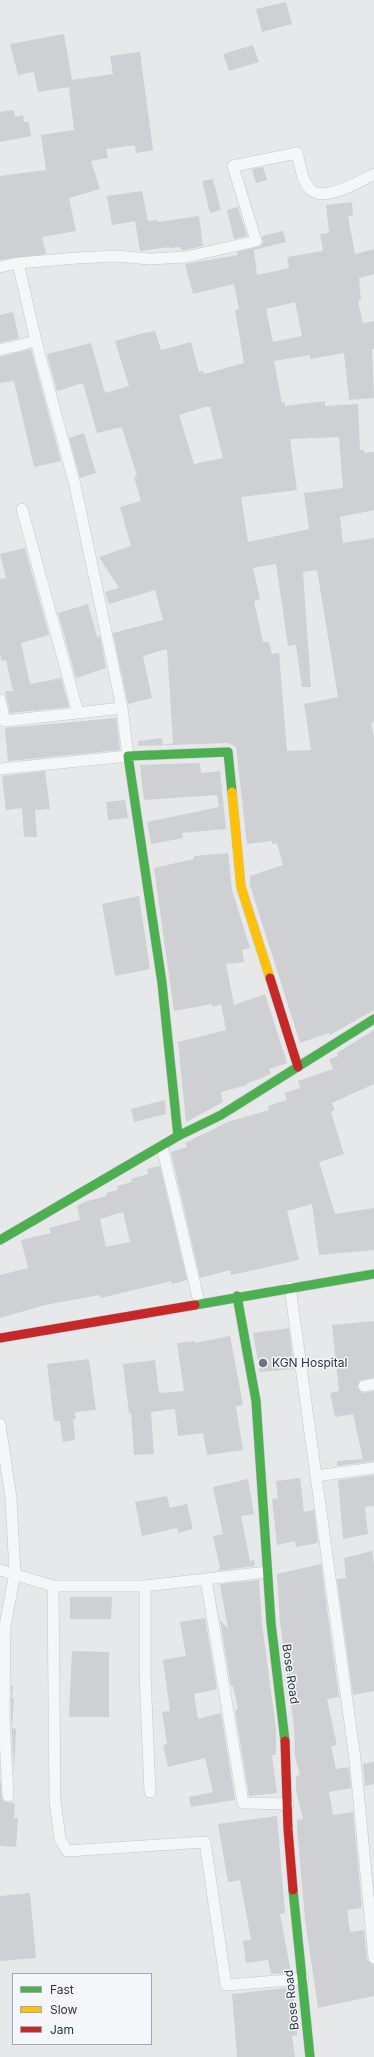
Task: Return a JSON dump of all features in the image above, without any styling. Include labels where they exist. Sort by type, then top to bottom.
[{"type":"street","points":[[0,267],[18,263],[102,256],[149,259],[186,257],[256,241],[233,166],[297,153],[304,177],[312,191],[321,194],[335,192],[374,174]]},
{"type":"street","points":[[18,263],[36,341],[75,485],[122,708],[162,983],[178,1136]]},
{"type":"street","points":[[0,350],[36,341]]},
{"type":"street","points":[[22,509],[78,712]]},
{"type":"street","points":[[0,700],[5,721],[122,708]]},
{"type":"street","points":[[0,769],[128,756],[228,752],[242,887],[298,1067]]},
{"type":"street","points":[[0,1240],[178,1136],[221,1115],[374,1019]]},
{"type":"street","points":[[162,1146],[199,1302]]},
{"type":"street","points":[[0,1338],[199,1302],[374,1274]]},
{"type":"street","points":[[290,1287],[355,1759],[374,1958]]},
{"type":"street","name":"Bose Road","points":[[237,1296],[256,1401],[271,1623],[285,1728],[296,1930],[303,1979],[310,2057]]},
{"type":"street","points":[[0,1424],[11,1498],[14,1573],[5,1626],[4,1717],[8,1796]]},
{"type":"street","points":[[316,1476],[374,1468]]},
{"type":"street","points":[[0,1570],[53,1586],[145,1586],[267,1572]]},
{"type":"street","points":[[206,1579],[242,1803],[288,1804]]},
{"type":"street","points":[[53,1586],[55,1802],[60,1839],[68,1851],[206,1842],[226,1986],[303,1979]]},
{"type":"street","points":[[145,1586],[145,1675],[150,1792]]},
{"type":"building","points":[[286,2],[292,24],[262,32],[256,9]]},
{"type":"building","points":[[64,34],[72,80],[113,74],[110,56],[140,52],[153,150],[136,153],[135,145],[106,149],[108,158],[91,161],[100,189],[69,198],[76,231],[42,237],[46,254],[0,260],[0,176],[46,170],[41,135],[74,130],[69,87],[38,92],[34,72],[18,75],[10,44]]},
{"type":"building","points":[[253,45],[259,62],[229,71],[223,54]]},
{"type":"building","points":[[14,110],[15,117],[23,115],[24,122],[29,122],[31,136],[0,142],[0,112]]},
{"type":"building","points":[[263,167],[267,180],[256,183],[252,169]]},
{"type":"building","points":[[213,179],[221,210],[210,213],[202,181]]},
{"type":"building","points":[[142,191],[148,221],[157,220],[158,222],[199,216],[203,246],[185,250],[181,250],[181,247],[170,247],[140,251],[135,221],[112,225],[107,196]]},
{"type":"building","points":[[352,202],[353,215],[348,216],[355,254],[374,249],[374,274],[359,278],[361,300],[358,301],[363,323],[374,321],[374,349],[372,349],[374,398],[349,400],[344,353],[310,359],[310,355],[274,361],[282,403],[285,402],[285,406],[325,401],[325,406],[358,404],[360,450],[364,450],[364,453],[374,452],[374,510],[340,517],[343,543],[374,538],[374,722],[371,723],[374,737],[374,1010],[330,1035],[329,1033],[300,1043],[250,885],[250,876],[283,865],[277,843],[272,844],[272,841],[247,844],[236,747],[228,743],[138,746],[138,741],[162,738],[163,745],[173,743],[167,649],[143,656],[152,698],[128,704],[113,633],[163,620],[155,590],[109,604],[105,592],[119,588],[99,557],[131,546],[120,507],[141,501],[134,477],[137,476],[122,427],[97,433],[83,383],[57,391],[47,354],[91,343],[105,393],[129,386],[115,341],[140,334],[155,331],[161,350],[191,342],[199,372],[203,371],[204,374],[244,363],[235,310],[239,309],[234,284],[193,294],[185,264],[238,255],[237,252],[261,246],[263,242],[262,236],[283,231],[286,242],[254,250],[257,275],[289,268],[287,257],[323,251],[320,234],[329,233],[326,205]],"holes":[[[295,302],[302,336],[273,342],[266,309]],[[205,407],[210,407],[223,458],[194,464],[179,415]],[[339,437],[343,488],[304,493],[309,529],[248,542],[241,497],[297,490],[290,439]],[[276,564],[288,646],[296,645],[302,687],[311,687],[303,572],[317,570],[338,697],[304,704],[311,750],[287,751],[279,653],[272,654],[269,642],[263,642],[254,601],[260,599],[253,568]]]},
{"type":"building","points":[[238,207],[247,236],[234,239],[227,210]]},
{"type":"building","points":[[13,312],[19,338],[0,343],[0,315]]},
{"type":"building","points":[[31,349],[61,461],[34,467],[14,381],[0,383],[0,357]]},
{"type":"building","points":[[84,433],[96,473],[80,478],[69,438]]},
{"type":"building","points":[[25,548],[49,635],[21,643],[30,684],[61,678],[69,707],[10,713],[5,691],[13,691],[6,660],[2,661],[0,654],[0,579],[6,578],[0,554]]},
{"type":"building","points":[[88,604],[97,637],[100,636],[106,668],[76,678],[58,613]]},
{"type":"building","points":[[116,718],[120,750],[8,761],[5,728]]},
{"type":"building","points":[[200,763],[201,773],[220,771],[226,829],[182,833],[183,838],[151,844],[147,822],[219,807],[217,795],[144,800],[140,765]]},
{"type":"building","points":[[45,771],[50,809],[35,810],[37,837],[24,837],[22,808],[6,810],[2,776]]},
{"type":"building","points":[[125,800],[128,818],[108,820],[106,802]]},
{"type":"building","points":[[228,853],[232,890],[250,948],[242,950],[244,962],[226,964],[234,1005],[265,994],[287,1063],[269,1069],[271,1073],[247,1083],[247,1085],[221,1092],[223,1102],[186,1122],[178,1042],[226,1030],[221,1004],[212,1007],[212,1004],[174,1011],[154,868],[194,859],[194,856]]},
{"type":"building","points":[[139,896],[150,969],[115,976],[102,904]]},
{"type":"building","points":[[374,1030],[374,1084],[332,1103],[335,1110],[331,1112],[344,1154],[319,1162],[335,1214],[374,1208],[374,1250],[319,1255],[312,1204],[287,1211],[299,1260],[231,1275],[230,1270],[200,1278],[171,1152],[187,1147],[185,1143],[228,1122],[269,1110],[268,1106],[287,1100],[284,1093],[300,1088],[298,1081],[333,1069],[329,1059],[338,1056],[337,1053]]},
{"type":"building","points":[[165,1100],[166,1114],[134,1122],[131,1109]]},
{"type":"building","points":[[160,1166],[187,1280],[172,1284],[171,1281],[101,1298],[100,1295],[45,1305],[0,1318],[0,1275],[28,1268],[21,1240],[51,1233],[49,1228],[80,1220],[77,1206],[84,1202],[107,1196],[106,1193],[118,1190],[117,1186],[132,1182],[131,1179],[148,1174],[147,1169]],"holes":[[[123,1212],[130,1242],[106,1247],[100,1219]]]},
{"type":"building","points":[[374,1321],[374,1377],[360,1381],[357,1387],[362,1393],[374,1391],[374,1461],[337,1466],[337,1461],[363,1459],[353,1414],[335,1417],[330,1393],[339,1391],[332,1325]]},
{"type":"building","points":[[289,1328],[294,1369],[260,1372],[253,1333]]},
{"type":"building","points":[[230,1336],[243,1405],[236,1406],[243,1450],[207,1455],[203,1433],[178,1436],[175,1409],[151,1412],[154,1454],[134,1455],[131,1413],[129,1413],[123,1364],[155,1360],[159,1393],[184,1391],[177,1343],[195,1341],[195,1343]]},
{"type":"building","points":[[89,1359],[96,1410],[75,1412],[76,1419],[73,1419],[75,1440],[63,1442],[60,1421],[54,1421],[47,1364]]},
{"type":"building","points":[[374,1475],[374,1506],[365,1507],[368,1534],[343,1539],[338,1480]]},
{"type":"building","points":[[300,1478],[304,1512],[314,1510],[318,1543],[296,1547],[295,1541],[277,1545],[272,1499],[278,1498],[276,1481]]},
{"type":"building","points":[[248,1479],[254,1514],[241,1516],[250,1561],[254,1560],[255,1566],[217,1571],[220,1568],[213,1536],[223,1534],[213,1487]]},
{"type":"building","points":[[167,1496],[170,1508],[187,1504],[193,1529],[178,1533],[177,1528],[142,1536],[135,1502]]},
{"type":"building","points":[[372,1551],[374,1564],[374,1691],[353,1695],[337,1579],[346,1578],[344,1558]]},
{"type":"building","points":[[321,1564],[339,1697],[327,1699],[337,1745],[331,1746],[336,1769],[349,1767],[351,1788],[329,1792],[333,1815],[353,1812],[362,1908],[347,1910],[350,1932],[364,1930],[367,1959],[374,1965],[374,1996],[318,2008],[305,1919],[297,1828],[297,1820],[303,1819],[296,1790],[296,1776],[300,1775],[295,1757],[294,1727],[280,1622],[277,1574]]},
{"type":"building","points":[[259,1580],[262,1624],[276,1729],[276,1755],[272,1755],[277,1793],[249,1796],[235,1710],[238,1709],[233,1686],[231,1686],[220,1620],[228,1629],[220,1584]]},
{"type":"building","points":[[70,1597],[112,1597],[111,1619],[70,1619]]},
{"type":"building","points":[[205,1618],[217,1689],[194,1694],[198,1719],[221,1713],[235,1800],[191,1807],[189,1797],[213,1792],[205,1758],[168,1767],[163,1745],[167,1744],[162,1712],[170,1711],[163,1660],[186,1656],[180,1622]]},
{"type":"building","points":[[72,1651],[109,1652],[109,1717],[69,1717]]},
{"type":"building","points":[[11,1686],[13,1686],[12,1698],[14,1698],[12,1728],[16,1729],[14,1771],[11,1717]]},
{"type":"building","points":[[374,1762],[374,1784],[365,1786],[363,1764]]},
{"type":"building","points":[[0,1776],[2,1799],[5,1802],[15,1803],[14,1818],[18,1818],[16,1847],[0,1846]]},
{"type":"building","points":[[277,1816],[285,1913],[280,1914],[291,1973],[271,1974],[268,1960],[246,1963],[243,1941],[251,1940],[240,1880],[228,1882],[218,1824]]},
{"type":"building","points":[[30,1893],[36,1958],[0,1961],[0,1896]]},
{"type":"building","points":[[293,1987],[297,2035],[292,2036],[295,2057],[237,2057],[232,1994]]},
{"type":"traffic: fast","points":[[178,1136],[162,983],[128,756],[228,752],[232,792]]},
{"type":"traffic: fast","points":[[0,1240],[178,1136],[221,1115],[374,1019]]},
{"type":"traffic: fast","points":[[195,1305],[374,1274]]},
{"type":"traffic: fast","points":[[237,1296],[256,1401],[271,1623],[285,1741]]},
{"type":"traffic: fast","points":[[293,1890],[310,2057]]},
{"type":"traffic: slow","points":[[232,792],[241,887],[270,978]]},
{"type":"traffic: jam","points":[[270,978],[298,1067]]},
{"type":"traffic: jam","points":[[0,1338],[195,1305]]},
{"type":"traffic: jam","points":[[285,1741],[288,1829],[293,1890]]},
{"type":"place","name":"KGN Hospital","points":[[263,1363]]}]
